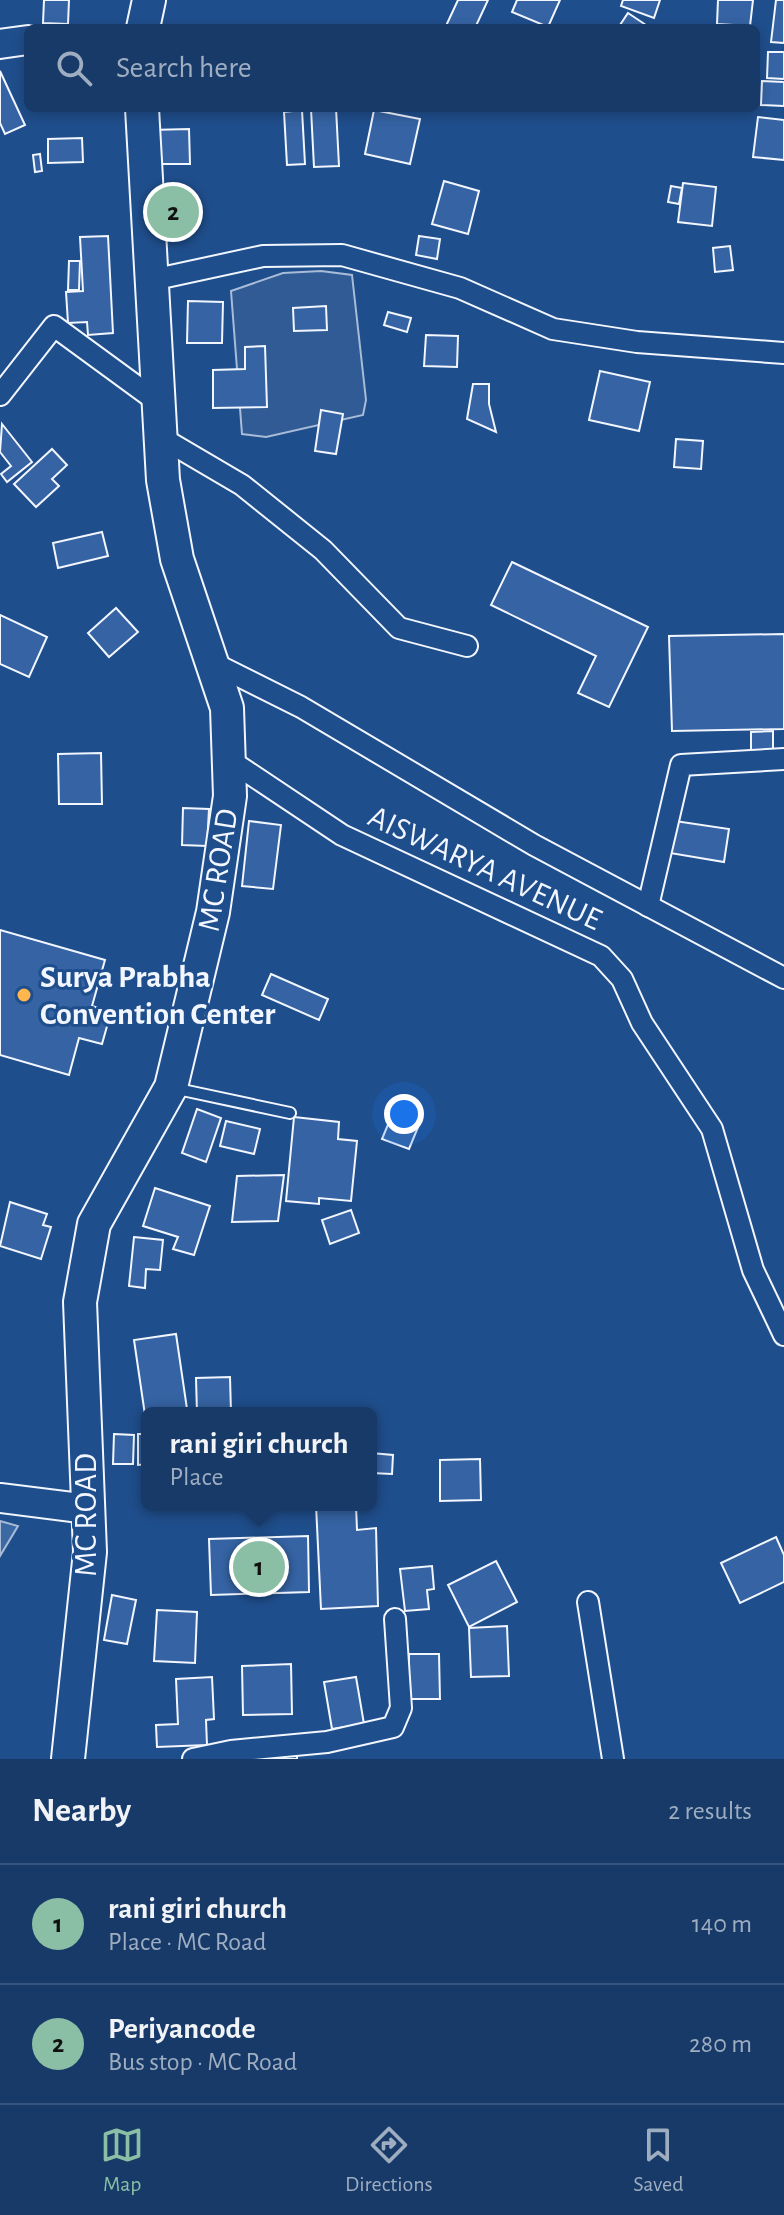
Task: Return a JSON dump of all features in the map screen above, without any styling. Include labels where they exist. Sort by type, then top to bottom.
[{"type":"main road","points":[[144,24],[149,0]]},
{"type":"main road","name":"MC ROAD","points":[[68,1759],[90,1552],[80,1302],[85,1261],[94,1224],[171,1087],[196,996],[225,849],[230,796],[227,708],[215,664],[177,559],[163,480],[162,405],[142,112]]},
{"type":"street","points":[[0,44],[24,41]]},
{"type":"street","points":[[152,280],[263,256],[342,255],[460,288],[553,329],[637,342],[784,353]]},
{"type":"street","points":[[0,395],[54,326],[162,405]]},
{"type":"street","points":[[162,438],[242,485],[265,503],[323,550],[399,628],[467,646]]},
{"type":"street","points":[[215,664],[301,707],[534,845],[784,978]]},
{"type":"street","name":"AISWARYA AVENUE","points":[[228,759],[342,835],[562,936],[601,956],[613,966],[642,1023],[712,1129],[753,1270],[784,1335]]},
{"type":"street","points":[[648,906],[681,765],[784,759]]},
{"type":"street","points":[[0,1498],[88,1509]]},
{"type":"street","points":[[588,1602],[613,1759]]},
{"type":"street","points":[[193,1759],[231,1751],[328,1750],[393,1727],[401,1708],[395,1619]]},
{"type":"street","points":[[68,1759],[86,1759]]},
{"type":"lane","points":[[171,1087],[290,1113]]},
{"type":"shaded area","points":[[321,271],[352,275],[366,400],[363,415],[266,437],[242,434],[231,291],[283,273]]},
{"type":"shaded area","points":[[0,1521],[18,1526],[0,1556]]},
{"type":"building","points":[[44,0],[69,0],[68,24],[43,23]]},
{"type":"building","points":[[458,0],[488,0],[477,24],[447,24]]},
{"type":"building","points":[[517,0],[560,0],[549,24],[541,24],[512,12]]},
{"type":"building","points":[[623,0],[660,0],[654,18],[621,6]]},
{"type":"building","points":[[718,0],[753,0],[750,24],[717,24]]},
{"type":"building","points":[[776,0],[784,0],[784,43],[771,42]]},
{"type":"building","points":[[628,13],[644,24],[621,24]]},
{"type":"building","points":[[768,52],[784,52],[784,79],[767,78]]},
{"type":"building","points":[[0,71],[25,125],[5,134],[0,123]]},
{"type":"building","points":[[762,81],[784,82],[784,106],[761,105]]},
{"type":"building","points":[[284,112],[302,112],[305,164],[287,165]]},
{"type":"building","points":[[311,112],[336,112],[339,166],[314,167]]},
{"type":"building","points":[[374,112],[420,119],[410,164],[365,154]]},
{"type":"building","points":[[758,117],[784,120],[784,160],[753,157]]},
{"type":"building","points":[[189,129],[190,164],[152,164],[151,130]]},
{"type":"building","points":[[82,138],[83,162],[48,163],[48,139]]},
{"type":"building","points":[[40,154],[42,171],[35,172],[33,155]]},
{"type":"building","points":[[444,181],[479,191],[468,234],[432,224]]},
{"type":"building","points":[[683,183],[716,187],[712,226],[678,222]]},
{"type":"building","points":[[671,186],[682,188],[679,204],[668,202]]},
{"type":"building","points":[[108,236],[113,333],[88,335],[87,322],[68,323],[66,292],[83,291],[80,237]]},
{"type":"building","points":[[419,236],[440,239],[437,259],[416,255]]},
{"type":"building","points":[[730,246],[733,270],[715,272],[713,248]]},
{"type":"building","points":[[69,261],[80,261],[79,290],[68,290]]},
{"type":"building","points":[[188,301],[223,302],[222,343],[187,343]]},
{"type":"building","points":[[326,306],[327,330],[294,331],[293,308]]},
{"type":"building","points":[[388,312],[411,318],[407,332],[384,325]]},
{"type":"building","points":[[426,335],[458,336],[457,367],[424,366]]},
{"type":"building","points":[[265,346],[267,407],[213,408],[213,370],[245,369],[245,347]]},
{"type":"building","points":[[600,371],[650,382],[639,431],[589,420]]},
{"type":"building","points":[[473,384],[489,384],[489,404],[496,432],[467,419]]},
{"type":"building","points":[[321,410],[343,414],[336,454],[315,451]]},
{"type":"building","points":[[2,424],[32,462],[7,482],[1,474],[11,466],[0,452]]},
{"type":"building","points":[[676,439],[703,441],[701,469],[674,467]]},
{"type":"building","points":[[52,449],[67,465],[52,479],[59,486],[36,507],[14,484]]},
{"type":"building","points":[[102,532],[108,556],[58,568],[53,543]]},
{"type":"building","points":[[512,562],[648,627],[609,707],[578,693],[596,656],[491,605]]},
{"type":"building","points":[[116,608],[138,632],[109,657],[88,633]]},
{"type":"building","points":[[0,615],[47,637],[29,677],[0,664]]},
{"type":"building","points":[[784,634],[784,729],[672,731],[669,636]]},
{"type":"building","points":[[773,731],[773,751],[751,752],[751,732]]},
{"type":"building","points":[[101,753],[102,804],[59,804],[58,754]]},
{"type":"building","points":[[183,808],[209,809],[207,846],[182,845]]},
{"type":"building","points":[[249,821],[281,825],[273,889],[242,886]]},
{"type":"building","points":[[675,821],[729,829],[724,862],[670,853]]},
{"type":"building","points":[[0,930],[105,960],[92,1006],[111,1012],[102,1044],[79,1038],[69,1075],[0,1055]]},
{"type":"building","points":[[271,974],[328,999],[319,1020],[262,995]]},
{"type":"building","points":[[197,1109],[221,1118],[206,1162],[182,1153]]},
{"type":"building","points":[[394,1110],[421,1120],[409,1149],[382,1139]]},
{"type":"building","points":[[294,1117],[339,1122],[338,1139],[357,1141],[351,1201],[319,1198],[319,1204],[286,1201]]},
{"type":"building","points":[[226,1121],[260,1129],[254,1154],[220,1146]]},
{"type":"building","points":[[284,1175],[278,1221],[232,1222],[237,1176]]},
{"type":"building","points":[[155,1188],[210,1206],[194,1255],[173,1249],[178,1237],[143,1226]]},
{"type":"building","points":[[10,1202],[47,1214],[43,1225],[51,1227],[41,1259],[0,1246]]},
{"type":"building","points":[[351,1210],[359,1233],[330,1244],[322,1220]]},
{"type":"building","points":[[134,1237],[163,1240],[160,1270],[146,1269],[145,1288],[129,1286]]},
{"type":"building","points":[[176,1334],[187,1407],[144,1407],[134,1340]]},
{"type":"building","points":[[230,1377],[231,1407],[197,1407],[196,1378]]},
{"type":"building","points":[[114,1434],[134,1435],[133,1464],[113,1464]]},
{"type":"building","points":[[138,1434],[141,1434],[141,1465],[138,1465]]},
{"type":"building","points":[[377,1454],[393,1455],[392,1474],[377,1473]]},
{"type":"building","points":[[480,1459],[481,1500],[440,1501],[440,1460]]},
{"type":"building","points":[[316,1511],[356,1511],[357,1530],[376,1528],[378,1606],[321,1609]]},
{"type":"building","points":[[308,1536],[309,1592],[211,1595],[209,1539]]},
{"type":"building","points":[[776,1537],[784,1555],[784,1582],[740,1603],[721,1563]]},
{"type":"building","points":[[496,1561],[517,1602],[469,1627],[448,1585]]},
{"type":"building","points":[[432,1566],[434,1589],[427,1590],[429,1609],[405,1611],[400,1569]]},
{"type":"building","points":[[112,1595],[136,1600],[127,1644],[104,1640]]},
{"type":"building","points":[[157,1610],[197,1612],[195,1663],[154,1661]]},
{"type":"building","points":[[507,1626],[509,1676],[471,1677],[469,1628]]},
{"type":"building","points":[[409,1654],[439,1654],[440,1699],[409,1699]]},
{"type":"building","points":[[291,1664],[292,1714],[243,1715],[242,1666]]},
{"type":"building","points":[[212,1677],[214,1719],[206,1720],[207,1745],[157,1747],[156,1725],[178,1724],[176,1679]]},
{"type":"building","points":[[356,1677],[364,1724],[332,1729],[324,1682]]},
{"type":"building","points":[[230,1754],[297,1756],[297,1759],[230,1759]]},
{"type":"place","name":"Periyancode","points":[[173,212]]},
{"type":"place","name":"Surya Prabha Convention Center","points":[[24,995]]},
{"type":"place","name":"rani giri church","points":[[259,1567]]}]
